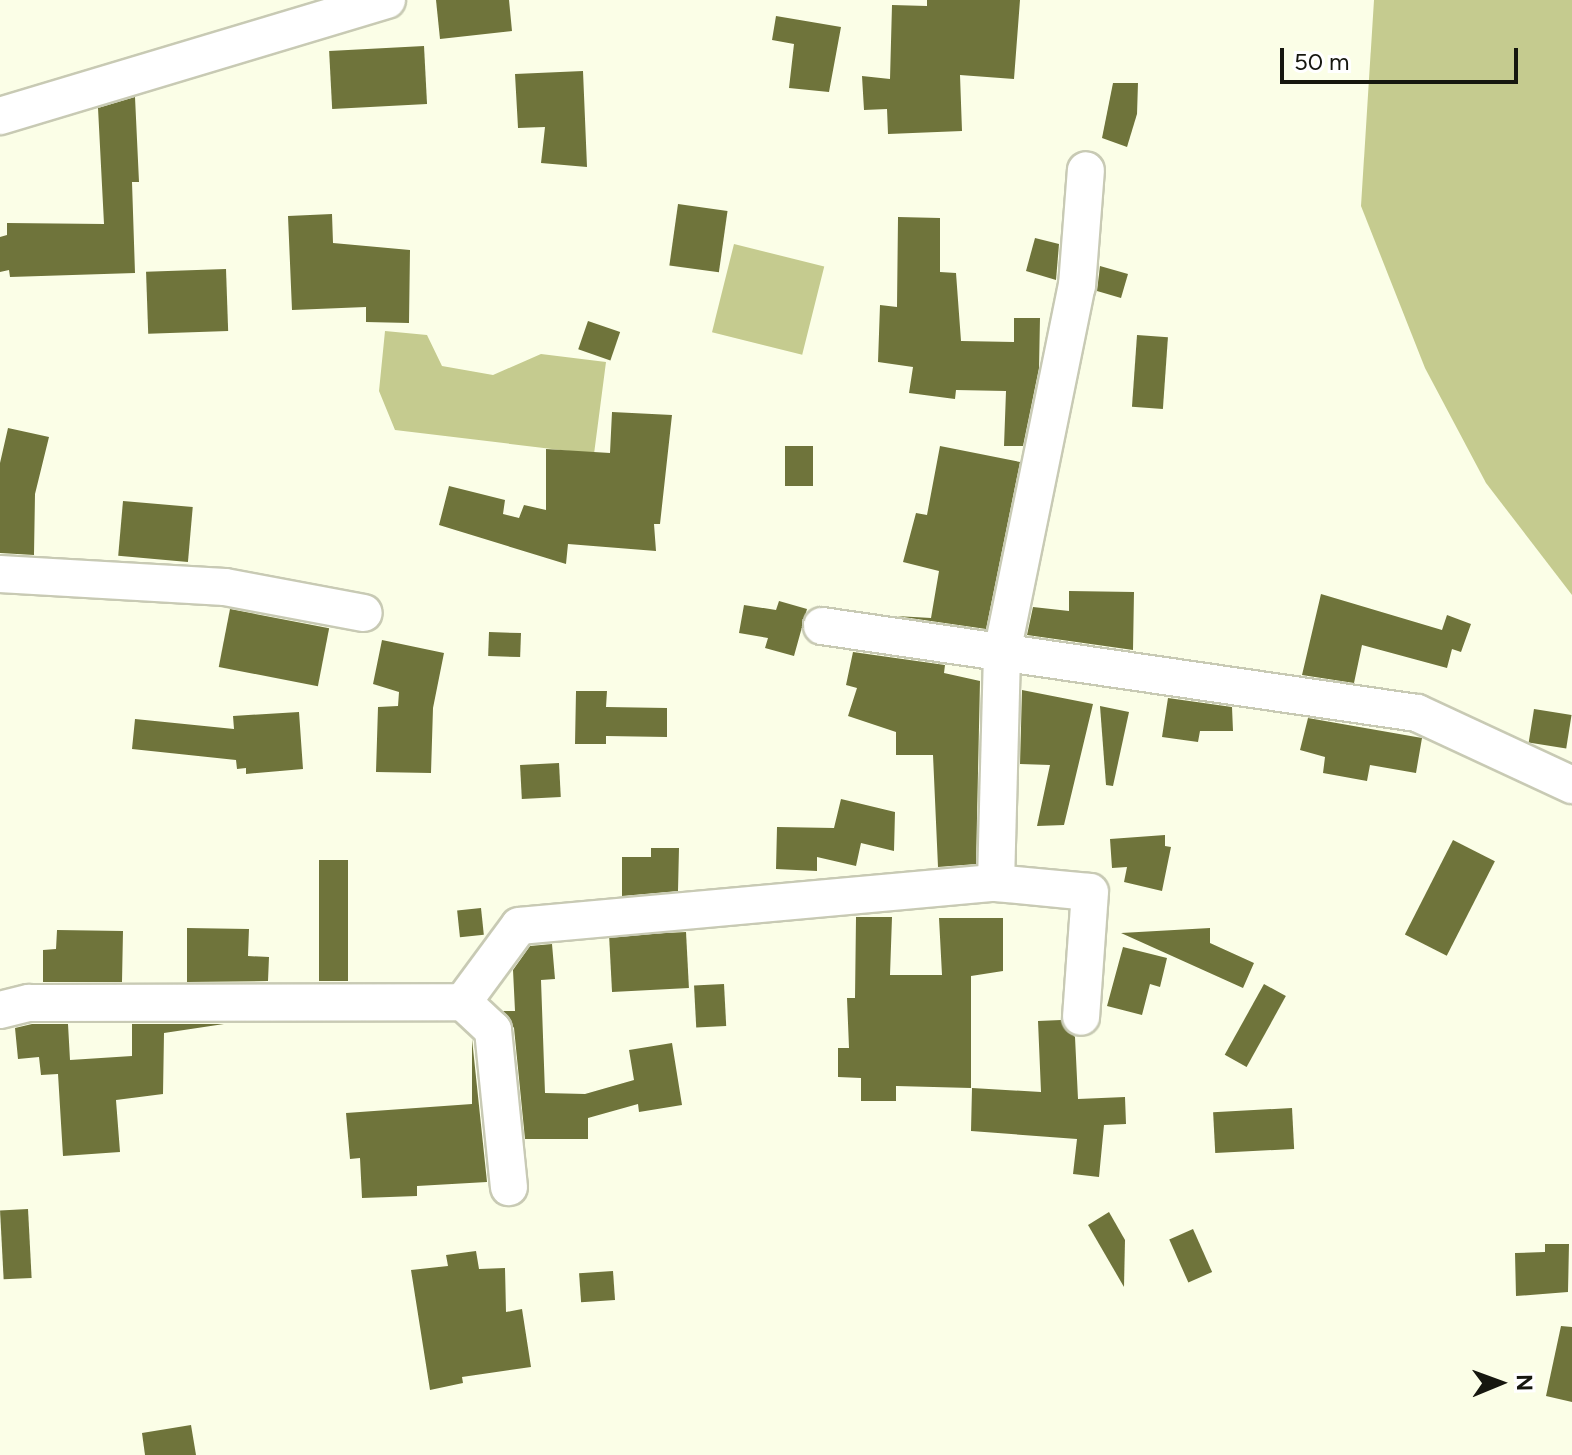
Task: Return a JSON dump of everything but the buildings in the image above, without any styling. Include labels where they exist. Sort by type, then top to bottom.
[{"type":"street","points":[[0,116],[387,0]]},
{"type":"street","points":[[996,883],[1002,653],[1077,286],[1086,170]]},
{"type":"street","points":[[0,574],[225,587],[364,613]]},
{"type":"street","points":[[822,626],[1417,713],[1572,785]]},
{"type":"street","points":[[463,1002],[519,926],[996,883],[1090,892],[1081,1017]]},
{"type":"street","points":[[0,1010],[29,1003],[463,1002],[493,1030],[509,1187]]},
{"type":"shaded area","points":[[1374,0],[1572,0],[1572,595],[1486,483],[1425,368],[1361,206]]},
{"type":"shaded area","points":[[734,244],[824,266],[802,355],[712,332]]},
{"type":"shaded area","points":[[385,331],[427,335],[442,366],[493,375],[541,354],[606,362],[594,454],[395,430],[379,391]]}]
